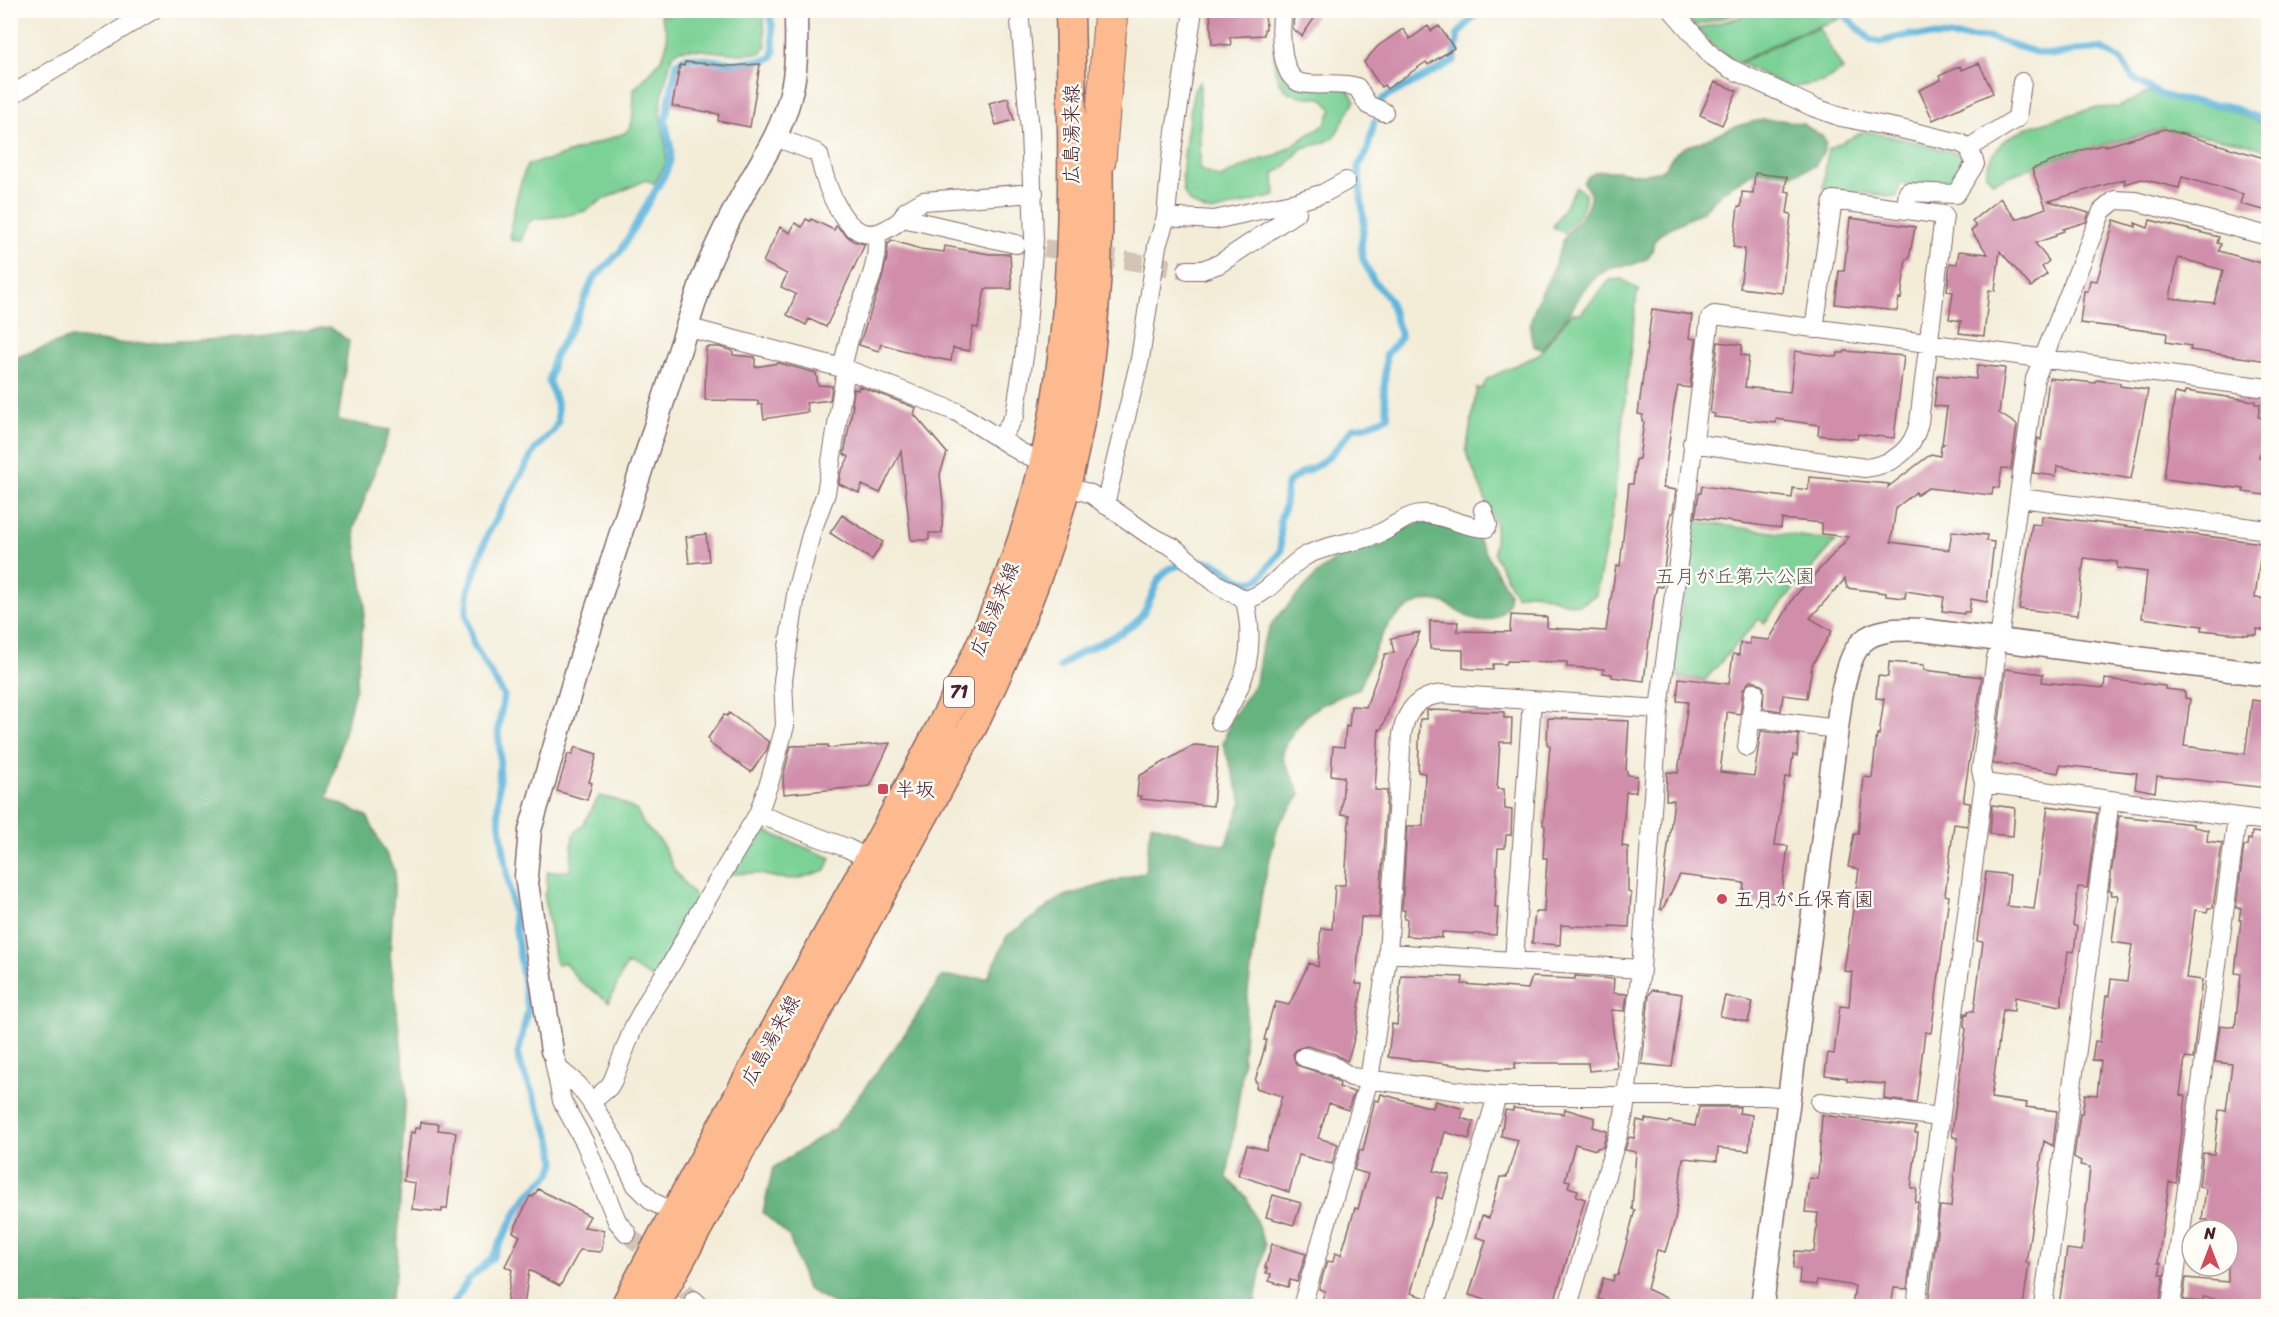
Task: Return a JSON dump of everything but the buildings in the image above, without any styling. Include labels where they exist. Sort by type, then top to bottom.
[{"type":"highway","points":[[1099,161],[1111,10]]},
{"type":"main road","name":"広島湯来線","points":[[625,1306],[922,764],[975,658],[1011,572],[1044,462],[1065,339],[1072,251],[1070,10]]},
{"type":"main road","name":"広島湯来線","points":[[655,1306],[974,724],[1027,606],[1045,557],[1066,486],[1083,405],[1094,324],[1099,161],[1096,10]]},
{"type":"street","points":[[10,96],[153,10]]},
{"type":"street","points":[[627,1233],[617,1221],[585,1143],[562,1101],[557,1085],[526,876],[530,830],[562,718],[701,283],[719,239],[775,137],[784,116],[794,78],[796,10]]},
{"type":"street","points":[[1001,438],[1015,415],[1025,350],[1031,285],[1034,193],[1019,10]]},
{"type":"street","points":[[1105,505],[1140,359],[1157,246],[1166,217],[1193,10]]},
{"type":"street","points":[[1283,10],[1280,39],[1285,60],[1293,78],[1302,83],[1341,83],[1357,87],[1368,105],[1384,112]]},
{"type":"street","points":[[1672,10],[1712,56],[1729,68],[1813,107],[1841,117],[1960,143],[1969,148],[1975,164],[1956,194],[1908,192],[1906,210]]},
{"type":"street","points":[[1969,148],[2017,118],[2022,82]]},
{"type":"street","points":[[775,137],[819,155],[831,192],[842,216],[862,233],[876,235],[903,218],[906,211],[923,201],[1034,193]]},
{"type":"street","points":[[1166,217],[1214,220],[1296,202],[1324,193],[1346,181]]},
{"type":"street","points":[[1692,443],[1865,468],[1885,464],[1901,454],[1917,431],[1944,215],[1833,200],[1814,329]]},
{"type":"street","points":[[1916,1306],[1984,783],[1982,770],[1997,648],[2035,379],[2098,218],[2108,204],[2115,200],[2135,201],[2268,236]]},
{"type":"street","points":[[1187,270],[1202,270],[1219,264],[1298,212],[1296,202]]},
{"type":"street","points":[[903,218],[1016,244]]},
{"type":"street","points":[[591,1102],[614,1080],[634,1026],[759,814],[783,737],[785,714],[783,680],[797,588],[812,531],[826,493],[844,368],[855,320],[872,273],[877,251],[876,235]]},
{"type":"street","points":[[1568,1306],[1624,1114],[1641,969],[1659,709],[1710,318],[1714,315],[2268,388]]},
{"type":"street","points":[[686,327],[844,368],[957,412],[1022,453],[1044,462]]},
{"type":"street","points":[[1066,486],[1091,494],[1191,562],[1217,584],[1245,600],[1257,597],[1308,555],[1379,534],[1409,517],[1422,514],[1486,528],[1488,525],[1483,510]]},
{"type":"street","points":[[2020,498],[2268,530]]},
{"type":"street","points":[[1220,722],[1232,704],[1248,664],[1250,634],[1245,600]]},
{"type":"street","points":[[1762,1306],[1841,698],[1857,645],[1868,637],[1888,630],[1906,629],[1997,648],[2268,675]]},
{"type":"street","points":[[1747,747],[1755,692]]},
{"type":"street","points":[[1302,1306],[1369,1080],[1388,953],[1402,734],[1410,709],[1428,696],[1443,694],[1659,709]]},
{"type":"street","points":[[1514,961],[1532,700]]},
{"type":"street","points":[[1751,718],[1837,729]]},
{"type":"street","points":[[1984,783],[2268,821]]},
{"type":"street","points":[[2043,1306],[2110,800]]},
{"type":"street","points":[[759,814],[848,848],[869,859]]},
{"type":"street","points":[[2171,1306],[2237,817]]},
{"type":"street","points":[[1388,953],[1641,969]]},
{"type":"street","points":[[552,1051],[560,1070],[578,1085],[591,1102],[614,1140],[636,1185],[653,1202],[675,1213]]},
{"type":"street","points":[[1304,1057],[1332,1065],[1351,1077],[1497,1096],[1766,1096],[1790,1098]]},
{"type":"street","points":[[1436,1306],[1497,1096]]},
{"type":"street","points":[[1820,1102],[1940,1117]]},
{"type":"green space","points":[[672,10],[763,11],[766,47],[761,53],[741,54],[679,50],[672,56],[663,90],[660,113],[666,145],[666,163],[654,184],[646,180],[602,200],[585,211],[534,219],[528,223],[521,241],[511,240],[511,224],[528,164],[552,159],[625,133],[631,126],[634,89],[656,66],[664,53],[667,34],[660,14],[670,17]]},
{"type":"green space","points":[[1688,11],[1740,11],[1694,26],[1686,14]]},
{"type":"green space","points":[[1744,11],[1830,11],[1840,19],[1790,36],[1738,63],[1714,47],[1697,29],[1741,17]]},
{"type":"green space","points":[[1819,28],[1843,70],[1823,82],[1790,88],[1740,63],[1791,37]]},
{"type":"green space","points":[[1276,43],[1285,80],[1347,88],[1355,101],[1334,137],[1324,143],[1302,148],[1283,169],[1274,173],[1275,196],[1212,212],[1200,208],[1185,195],[1183,175],[1185,144],[1194,89],[1200,82],[1200,170],[1220,178],[1256,161],[1276,156],[1325,124],[1332,109],[1322,98],[1297,95],[1284,88],[1275,70]]},
{"type":"green space","points":[[2149,92],[2178,102],[2228,109],[2268,126],[2268,151],[2246,143],[2163,129],[2065,155],[1993,182],[1986,174],[1989,161],[2002,142],[2025,128],[2094,108],[2118,107]]},
{"type":"green space","points":[[1763,120],[1803,124],[1822,136],[1826,142],[1824,151],[1815,166],[1793,174],[1756,171],[1722,192],[1702,212],[1662,232],[1654,241],[1647,259],[1631,265],[1615,266],[1598,275],[1584,289],[1542,349],[1535,347],[1530,327],[1532,317],[1566,236],[1588,205],[1590,192],[1583,183],[1589,176],[1606,171],[1637,174],[1657,172],[1684,148],[1737,126]]},
{"type":"green space","points":[[1865,131],[1960,154],[1965,164],[1953,185],[1900,184],[1897,197],[1823,188],[1828,149]]},
{"type":"green space","points":[[1576,187],[1585,193],[1584,206],[1564,233],[1553,227]]},
{"type":"green space","points":[[1622,279],[1640,291],[1637,293],[1612,516],[1596,595],[1580,605],[1540,594],[1524,593],[1516,596],[1494,554],[1496,525],[1466,452],[1477,388],[1482,389],[1487,379],[1539,354],[1572,313],[1581,313],[1610,280]]},
{"type":"green space","points":[[330,327],[349,341],[338,420],[390,430],[354,528],[365,606],[356,686],[327,798],[367,816],[395,872],[390,955],[406,1087],[396,1275],[388,1306],[11,1306],[11,359],[71,338],[127,344],[259,337]]},
{"type":"green space","name":"五月が丘第六公園","points":[[1693,521],[1836,541],[1764,623],[1759,619],[1705,680],[1673,676]]},
{"type":"green space","points":[[1420,522],[1475,534],[1509,593],[1509,602],[1501,613],[1490,620],[1480,621],[1443,602],[1433,600],[1421,602],[1407,609],[1387,627],[1359,689],[1311,711],[1286,745],[1284,762],[1300,795],[1278,825],[1262,892],[1248,991],[1241,1083],[1227,1178],[1247,1198],[1265,1245],[1254,1306],[838,1306],[807,1289],[789,1236],[763,1213],[773,1168],[835,1128],[907,1031],[941,977],[988,978],[1007,936],[1062,897],[1145,872],[1151,824],[1225,846],[1242,802],[1223,744],[1231,720],[1256,682],[1262,645],[1273,622],[1317,574],[1341,554],[1381,545],[1401,530]]},
{"type":"green space","points":[[599,796],[617,800],[637,811],[644,825],[661,842],[675,871],[698,900],[656,980],[627,964],[609,1002],[578,980],[564,962],[557,965],[544,893],[547,891],[547,872],[570,871],[573,835],[583,825]]},
{"type":"green space","points":[[762,830],[831,858],[826,870],[797,879],[755,873],[730,874],[756,831]]},
{"type":"waterway","points":[[451,1306],[469,1279],[492,1258],[519,1208],[528,1195],[551,1173],[555,1163],[550,1136],[519,1061],[518,1054],[528,1010],[498,812],[500,754],[498,729],[504,696],[474,645],[466,614],[469,588],[488,533],[535,450],[553,431],[558,422],[557,404],[549,382],[554,357],[574,323],[593,279],[620,252],[666,172],[671,150],[665,121],[677,63],[686,57],[736,63],[766,60],[772,57],[774,52],[772,24],[768,10]]},
{"type":"waterway","points":[[1379,104],[1384,98],[1454,61],[1458,34],[1480,10]]},
{"type":"waterway","points":[[1839,10],[1871,40],[1880,42],[1909,35],[1991,38],[2052,55],[2086,49],[2101,49],[2120,59],[2134,79],[2159,94],[2179,100],[2228,106],[2268,122]]},
{"type":"waterway","points":[[1060,667],[1079,653],[1122,632],[1139,619],[1158,581],[1169,569],[1190,563],[1210,562],[1241,579],[1247,581],[1259,579],[1281,551],[1280,521],[1285,505],[1287,484],[1297,475],[1327,459],[1353,428],[1366,426],[1388,417],[1384,393],[1386,355],[1401,337],[1389,299],[1373,280],[1363,259],[1361,247],[1364,224],[1358,166],[1367,153],[1374,122]]},
{"type":"tunnel","points":[[1018,244],[1187,270]]},
{"type":"tunnel","points":[[627,1233],[694,1300]]},
{"type":"place","name":"半坂","points":[[883,789]]},
{"type":"place","name":"五月が丘保育園","points":[[1722,899]]}]
